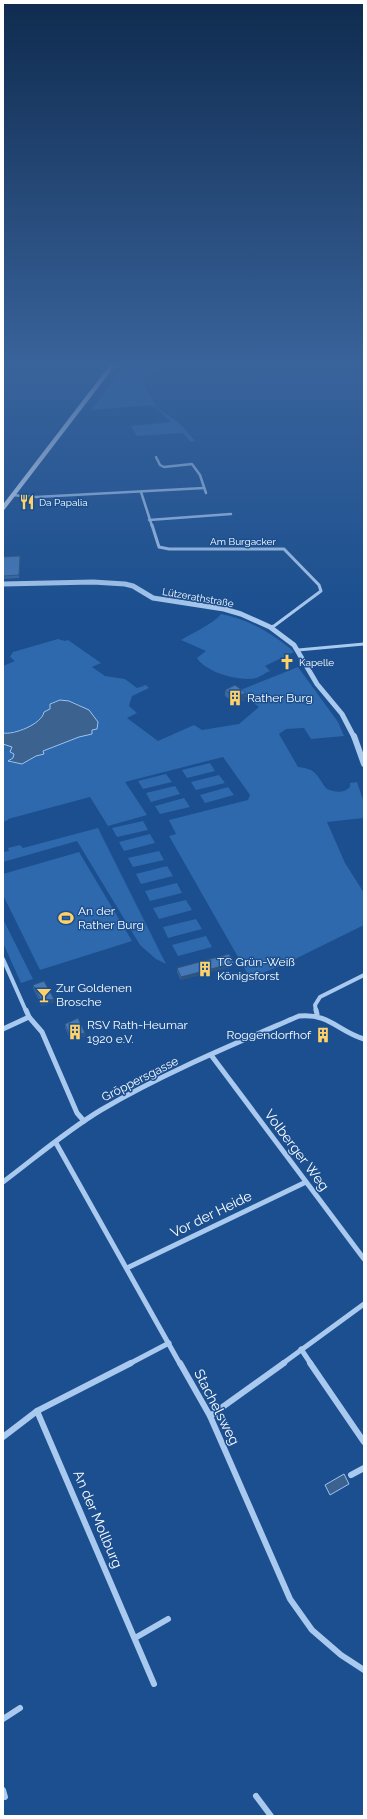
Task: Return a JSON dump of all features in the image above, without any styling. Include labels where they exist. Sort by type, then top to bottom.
[{"type":"main road","points":[[3,508],[49,447]]},
{"type":"street","points":[[156,457],[160,465],[164,467],[192,464],[200,475],[206,493]]},
{"type":"street","points":[[12,495],[36,497],[102,493],[121,494],[204,488]]},
{"type":"street","name":"Am Burgacker","points":[[141,492],[157,544],[163,549],[284,550],[292,556],[319,585],[321,591],[274,626],[270,627]]},
{"type":"street","points":[[149,520],[231,514]]},
{"type":"street","name":"Lützerathstraße","points":[[3,584],[103,582],[125,584],[133,586],[153,598],[224,609],[241,614],[270,627],[290,640],[298,650],[317,684],[346,721],[364,764]]},
{"type":"street","points":[[298,650],[364,644]]},
{"type":"street","points":[[3,959],[29,1017],[42,1032],[77,1113],[84,1121]]},
{"type":"street","points":[[364,975],[320,997],[315,1005],[317,1014],[332,1021],[355,1037],[364,1039]]},
{"type":"street","name":"Gröppersgasse","points":[[3,1182],[84,1121],[119,1100],[211,1055],[299,1016],[317,1014]]},
{"type":"street","points":[[3,1029],[29,1017]]},
{"type":"street","name":"Volberger Weg","points":[[211,1055],[364,1260]]},
{"type":"street","name":"Stachelsweg","points":[[56,1142],[170,1342],[210,1416],[290,1600],[312,1630],[341,1655],[364,1670]]},
{"type":"street","name":"Vor der Heide","points":[[127,1268],[306,1182]]},
{"type":"street","points":[[210,1416],[364,1304]]},
{"type":"street","points":[[3,1437],[37,1411],[170,1342]]},
{"type":"street","points":[[301,1349],[364,1442]]},
{"type":"street","name":"An der Mollburg","points":[[37,1411],[154,1684]]},
{"type":"street","points":[[352,1475],[364,1468]]},
{"type":"street","points":[[135,1638],[168,1619]]},
{"type":"street","points":[[3,1719],[20,1708]]},
{"type":"street","points":[[256,1796],[271,1816]]},
{"type":"shaded area","points":[[221,614],[251,623],[278,639],[294,652],[265,666],[270,671],[256,678],[241,679],[224,675],[207,668],[197,658],[206,651],[181,640],[208,625]]},
{"type":"shaded area","points":[[58,639],[65,641],[68,640],[101,663],[92,667],[105,676],[125,679],[137,688],[146,685],[149,688],[132,696],[129,706],[137,713],[127,718],[158,741],[194,725],[202,730],[239,724],[259,707],[238,691],[298,667],[338,722],[344,736],[311,739],[304,728],[286,729],[279,734],[298,767],[313,771],[327,789],[342,792],[350,787],[350,783],[357,782],[364,803],[364,818],[327,822],[345,863],[364,893],[364,925],[285,964],[250,978],[169,836],[176,834],[169,820],[248,800],[250,795],[223,757],[125,782],[147,815],[108,826],[90,797],[8,819],[3,822],[3,744],[12,747],[14,757],[10,762],[22,764],[36,756],[44,754],[43,751],[79,737],[92,734],[91,730],[97,729],[96,722],[92,715],[79,705],[64,700],[56,701],[50,704],[51,709],[47,711],[35,724],[18,731],[3,733],[3,666],[15,661],[10,657],[13,652]]},
{"type":"shaded area","points":[[60,700],[69,701],[89,710],[98,722],[97,729],[92,730],[92,734],[79,737],[43,751],[44,754],[36,756],[22,764],[8,761],[13,758],[14,754],[10,752],[12,747],[3,744],[3,733],[14,732],[27,728],[38,721],[44,712],[50,709],[50,704]]},
{"type":"shaded area","points":[[210,763],[215,771],[187,778],[182,770]]},
{"type":"shaded area","points":[[166,774],[172,782],[143,789],[138,781]]},
{"type":"shaded area","points":[[219,775],[225,783],[196,790],[191,782]]},
{"type":"shaded area","points":[[175,786],[180,794],[151,802],[146,793]]},
{"type":"shaded area","points":[[228,787],[234,795],[205,803],[200,795]]},
{"type":"shaded area","points":[[184,798],[190,807],[160,814],[155,806]]},
{"type":"shaded area","points":[[143,821],[148,830],[117,837],[112,828]]},
{"type":"shaded area","points":[[98,828],[166,964],[156,959],[140,945],[77,841],[3,862],[3,852],[9,851],[8,848],[20,845],[23,848]]},
{"type":"shaded area","points":[[150,834],[155,843],[124,851],[119,842]]},
{"type":"shaded area","points":[[159,851],[164,860],[133,867],[128,858]]},
{"type":"shaded area","name":"An der Rather Burg","points":[[79,852],[132,941],[40,970],[3,895],[3,874]]},
{"type":"shaded area","points":[[167,866],[173,876],[141,884],[136,874]]},
{"type":"shaded area","points":[[177,883],[182,893],[150,901],[145,891]]},
{"type":"shaded area","points":[[186,900],[192,910],[159,919],[153,908]]},
{"type":"shaded area","points":[[3,919],[33,979],[21,983],[3,943]]},
{"type":"shaded area","points":[[196,919],[202,929],[168,938],[163,927]]},
{"type":"shaded area","points":[[206,936],[212,947],[178,956],[172,945]]},
{"type":"shaded area","points":[[344,1474],[349,1484],[330,1495],[325,1485]]},
{"type":"building","points":[[20,556],[19,575],[3,576],[3,557]]},
{"type":"building","points":[[235,685],[246,693],[235,697],[225,690]]},
{"type":"building","points":[[229,954],[234,963],[181,977],[177,968]]},
{"type":"building","name":"Zur Goldenen Brosche","points":[[44,981],[54,999],[42,1002],[33,985]]},
{"type":"building","name":"RSV Rath-Heumar 1920 e.V.","points":[[78,1018],[85,1033],[70,1037],[65,1024]]},
{"type":"place","name":"Da Papalia","points":[[27,502]]},
{"type":"place","name":"Kapelle","points":[[287,662]]},
{"type":"place","name":"Rather Burg","points":[[235,698]]},
{"type":"place","name":"An der Rather Burg","points":[[66,918]]},
{"type":"place","name":"TC Grün-Weiß Königsforst","points":[[205,969]]},
{"type":"place","name":"Zur Goldenen Brosche","points":[[44,995]]},
{"type":"place","name":"RSV Rath-Heumar 1920 e.V.","points":[[75,1032]]},
{"type":"place","name":"Roggendorfhof","points":[[323,1035]]}]
